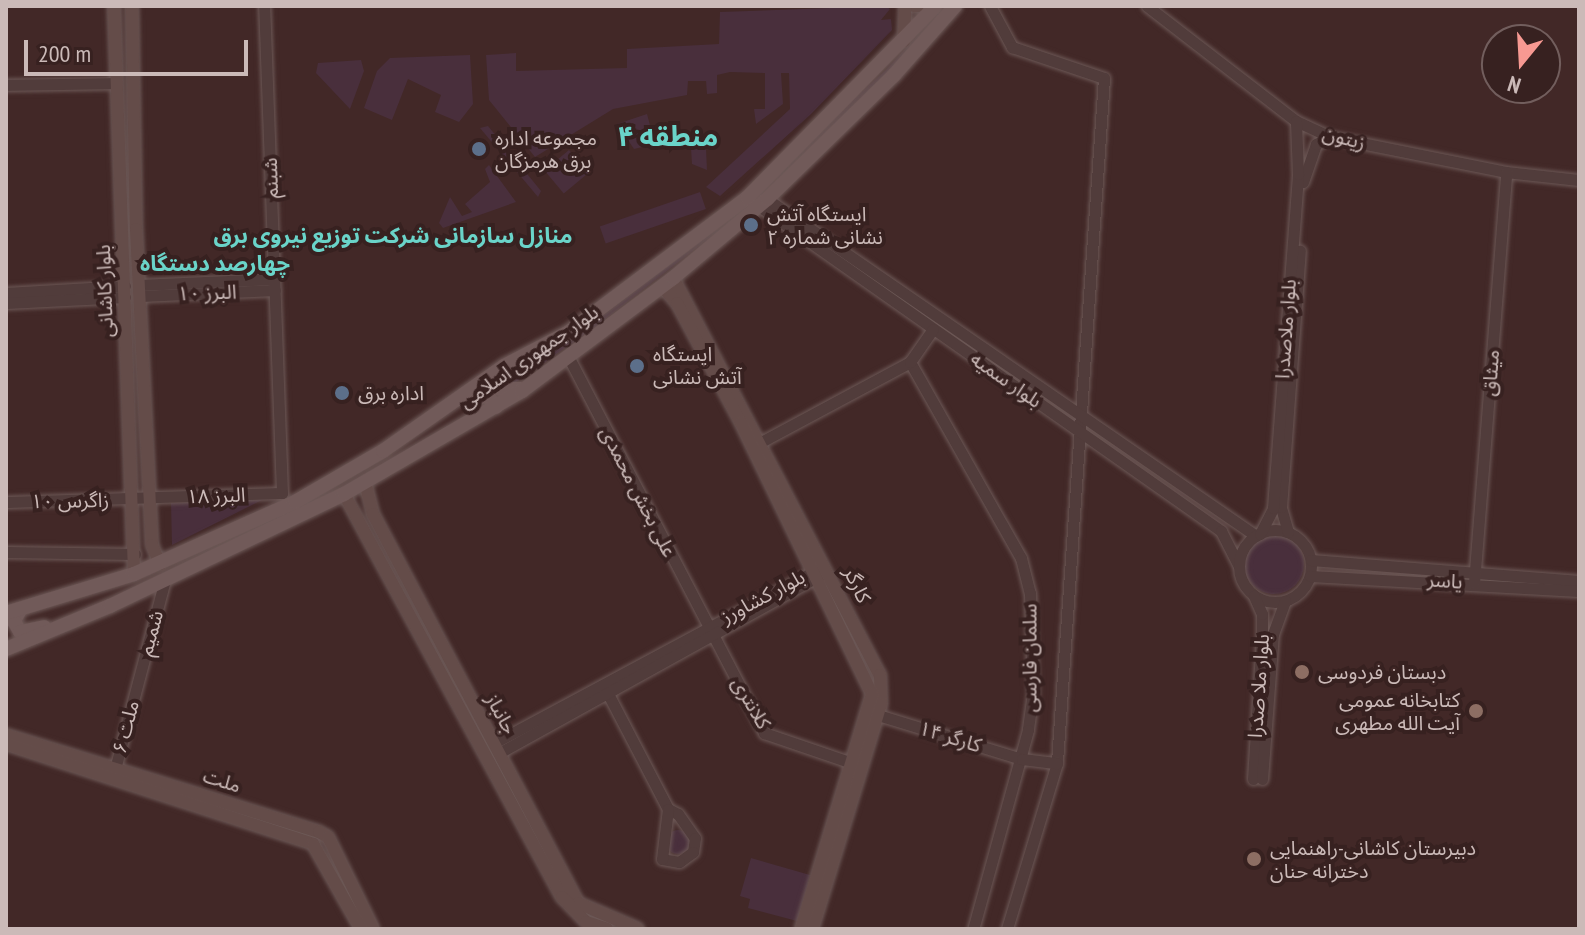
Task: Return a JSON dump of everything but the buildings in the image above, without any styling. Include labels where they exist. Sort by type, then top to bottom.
[{"type":"main road","name":"بلوار کاشانی","points":[[114,6],[134,574]]},
{"type":"main road","points":[[904,41],[905,6]]},
{"type":"main road","name":"بلوار جمهوری اسلامی","points":[[13,611],[134,574],[157,557],[383,451],[494,373],[569,332],[747,198],[936,6]]},
{"type":"main road","name":"بلوار جمهوری اسلامی","points":[[6,649],[97,612],[344,494],[528,387],[769,207],[955,6]]},
{"type":"main road","name":"بلوار کاشانی","points":[[130,7],[139,291],[150,498],[157,557]]},
{"type":"main road","name":"کارگر","points":[[668,282],[681,300],[745,420],[820,572],[880,675],[873,719],[812,929]]},
{"type":"main road","points":[[125,292],[139,291]]},
{"type":"main road","points":[[494,373],[500,389],[509,393],[528,387]]},
{"type":"main road","points":[[462,396],[479,394],[496,407]]},
{"type":"main road","name":"کارگر","points":[[745,420],[761,442],[820,572]]},
{"type":"main road","name":"جانباز","points":[[365,482],[373,514],[491,751],[567,894],[586,922],[607,929]]},
{"type":"main road","name":"جانباز","points":[[344,494],[491,751]]},
{"type":"main road","points":[[135,554],[157,557]]},
{"type":"main road","points":[[13,611],[15,628],[26,632],[97,612]]},
{"type":"main road","name":"کارگر","points":[[801,929],[852,763],[873,719]]},
{"type":"main road","name":"ملت","points":[[6,735],[319,832],[328,837],[361,929]]},
{"type":"main road","name":"ملت","points":[[6,744],[291,834],[313,844],[343,881],[373,929]]},
{"type":"main road","name":"جانباز","points":[[567,894],[584,910],[638,929]]},
{"type":"street","name":"شبنم","points":[[264,6],[274,285],[288,498]]},
{"type":"street","name":"سلمان فارسی","points":[[990,6],[1012,47],[1104,78],[1057,763],[1007,929]]},
{"type":"street","name":"زیتون","points":[[1147,6],[1296,121],[1331,137],[1506,172],[1579,180]]},
{"type":"street","points":[[6,85],[116,83]]},
{"type":"street","name":"بلوار ملاصدرا","points":[[1288,532],[1277,507],[1301,174],[1296,121]]},
{"type":"street","name":"بلوار ملاصدرا","points":[[1301,174],[1316,144],[1331,137]]},
{"type":"street","name":"میثاق","points":[[1475,578],[1506,172]]},
{"type":"street","name":"بلوار سمیه","points":[[769,207],[933,329],[1081,426],[1258,535]]},
{"type":"street","name":"بلوار سمیه","points":[[769,207],[1081,426],[1221,531],[1239,566]]},
{"type":"street","name":"البرز ۱۰","points":[[139,291],[274,285]]},
{"type":"street","points":[[6,293],[125,292]]},
{"type":"street","points":[[6,303],[71,294]]},
{"type":"street","points":[[761,442],[910,362],[933,329]]},
{"type":"street","name":"علی بخش محمدی","points":[[569,358],[712,631]]},
{"type":"street","name":"سلمان فارسی","points":[[910,362],[1021,558],[1030,593],[1033,693],[1022,759],[973,929]]},
{"type":"street","name":"البرز ۱۸","points":[[133,499],[288,498]]},
{"type":"street","name":"زاگرس ۱۰","points":[[6,502],[133,499]]},
{"type":"street","name":"بلوار ملاصدرا","points":[[1258,535],[1277,507]]},
{"type":"street","points":[[1288,532],[1298,539],[1311,560],[1310,576],[1296,596],[1285,601],[1254,595],[1239,566],[1244,549],[1258,535],[1288,532]]},
{"type":"street","points":[[6,552],[135,554]]},
{"type":"street","name":"یاسر","points":[[1311,560],[1579,591]]},
{"type":"street","name":"بلوار کشاورز","points":[[491,751],[820,572]]},
{"type":"street","name":"یاسر","points":[[1310,576],[1579,581]]},
{"type":"street","name":"شمیم","points":[[137,686],[165,580]]},
{"type":"street","name":"بلوار ملا صدرا","points":[[1254,595],[1262,614],[1257,779],[1273,634],[1285,601]]},
{"type":"street","name":"کلانتری","points":[[712,631],[764,733],[852,763]]},
{"type":"street","name":"ملت ۶","points":[[115,769],[137,686]]},
{"type":"street","points":[[605,689],[668,809],[662,859],[679,862],[693,852],[695,838],[678,814],[668,809]]},
{"type":"street","name":"کارگر ۱۴","points":[[873,719],[1022,759],[1057,763]]},
{"type":"shaded area","points":[[885,6],[890,9],[881,20],[891,19],[892,30],[811,114],[720,196],[706,187],[790,109],[789,73],[781,73],[783,104],[756,124],[754,109],[765,109],[765,73],[730,72],[717,75],[717,93],[707,94],[706,81],[688,81],[687,95],[613,109],[535,157],[489,100],[486,55],[516,53],[516,71],[627,68],[627,49],[719,44],[720,12]]},
{"type":"shaded area","points":[[945,6],[950,6],[895,67],[740,214],[595,327],[515,383],[505,382],[509,372],[578,335],[659,273],[886,70]]},
{"type":"shaded area","points":[[470,55],[473,104],[459,122],[435,112],[441,95],[408,79],[392,120],[364,108],[377,71],[390,58]]},
{"type":"shaded area","points":[[361,60],[364,71],[350,109],[316,73],[318,63]]},
{"type":"shaded area","points":[[647,114],[655,144],[634,149],[617,124]]},
{"type":"shaded area","points":[[488,126],[541,191],[538,197],[480,128]]},
{"type":"shaded area","points":[[696,132],[697,149],[706,148],[707,170],[692,164],[690,133]]},
{"type":"shaded area","points":[[569,150],[588,173],[564,194],[544,171]]},
{"type":"shaded area","points":[[489,165],[516,202],[443,228],[439,223],[450,197],[462,216],[472,212],[465,204],[490,182],[485,169]]},
{"type":"shaded area","points":[[700,192],[706,209],[606,244],[600,227]]},
{"type":"shaded area","points":[[264,499],[172,545],[171,503]]},
{"type":"shaded area","points":[[1274,534],[1285,536],[1295,543],[1302,553],[1302,575],[1295,585],[1285,592],[1274,594],[1263,592],[1253,585],[1246,575],[1244,564],[1246,553],[1253,543],[1263,536]]},
{"type":"shaded area","points":[[678,830],[687,833],[690,842],[687,851],[678,854],[669,851],[666,842],[669,833]]},
{"type":"shaded area","points":[[751,858],[810,875],[797,921],[748,908],[750,899],[740,896]]},
{"type":"place","name":"مجموعه اداره برق هرمزگان","points":[[479,149]]},
{"type":"place","name":"ایستگاه آتش نشانی شماره ۲","points":[[751,225]]},
{"type":"place","name":"ایستگاه آتش نشانی","points":[[637,366]]},
{"type":"place","name":"اداره برق","points":[[342,393]]},
{"type":"place","name":"دبستان فردوسی","points":[[1302,672]]},
{"type":"place","name":"کتابخانه عمومی آیت الله مطهری","points":[[1476,711]]},
{"type":"place","name":"دبیرستان کاشانی-راهنمایی دخترانه حنان","points":[[1254,859]]},
{"type":"district","name":"منطقه ۴","points":[[668,136]]},
{"type":"district","name":"منازل سازمانی شرکت توزیع نیروی برق","points":[[393,236]]},
{"type":"district","name":"چهارصد دستگاه","points":[[215,264]]}]
